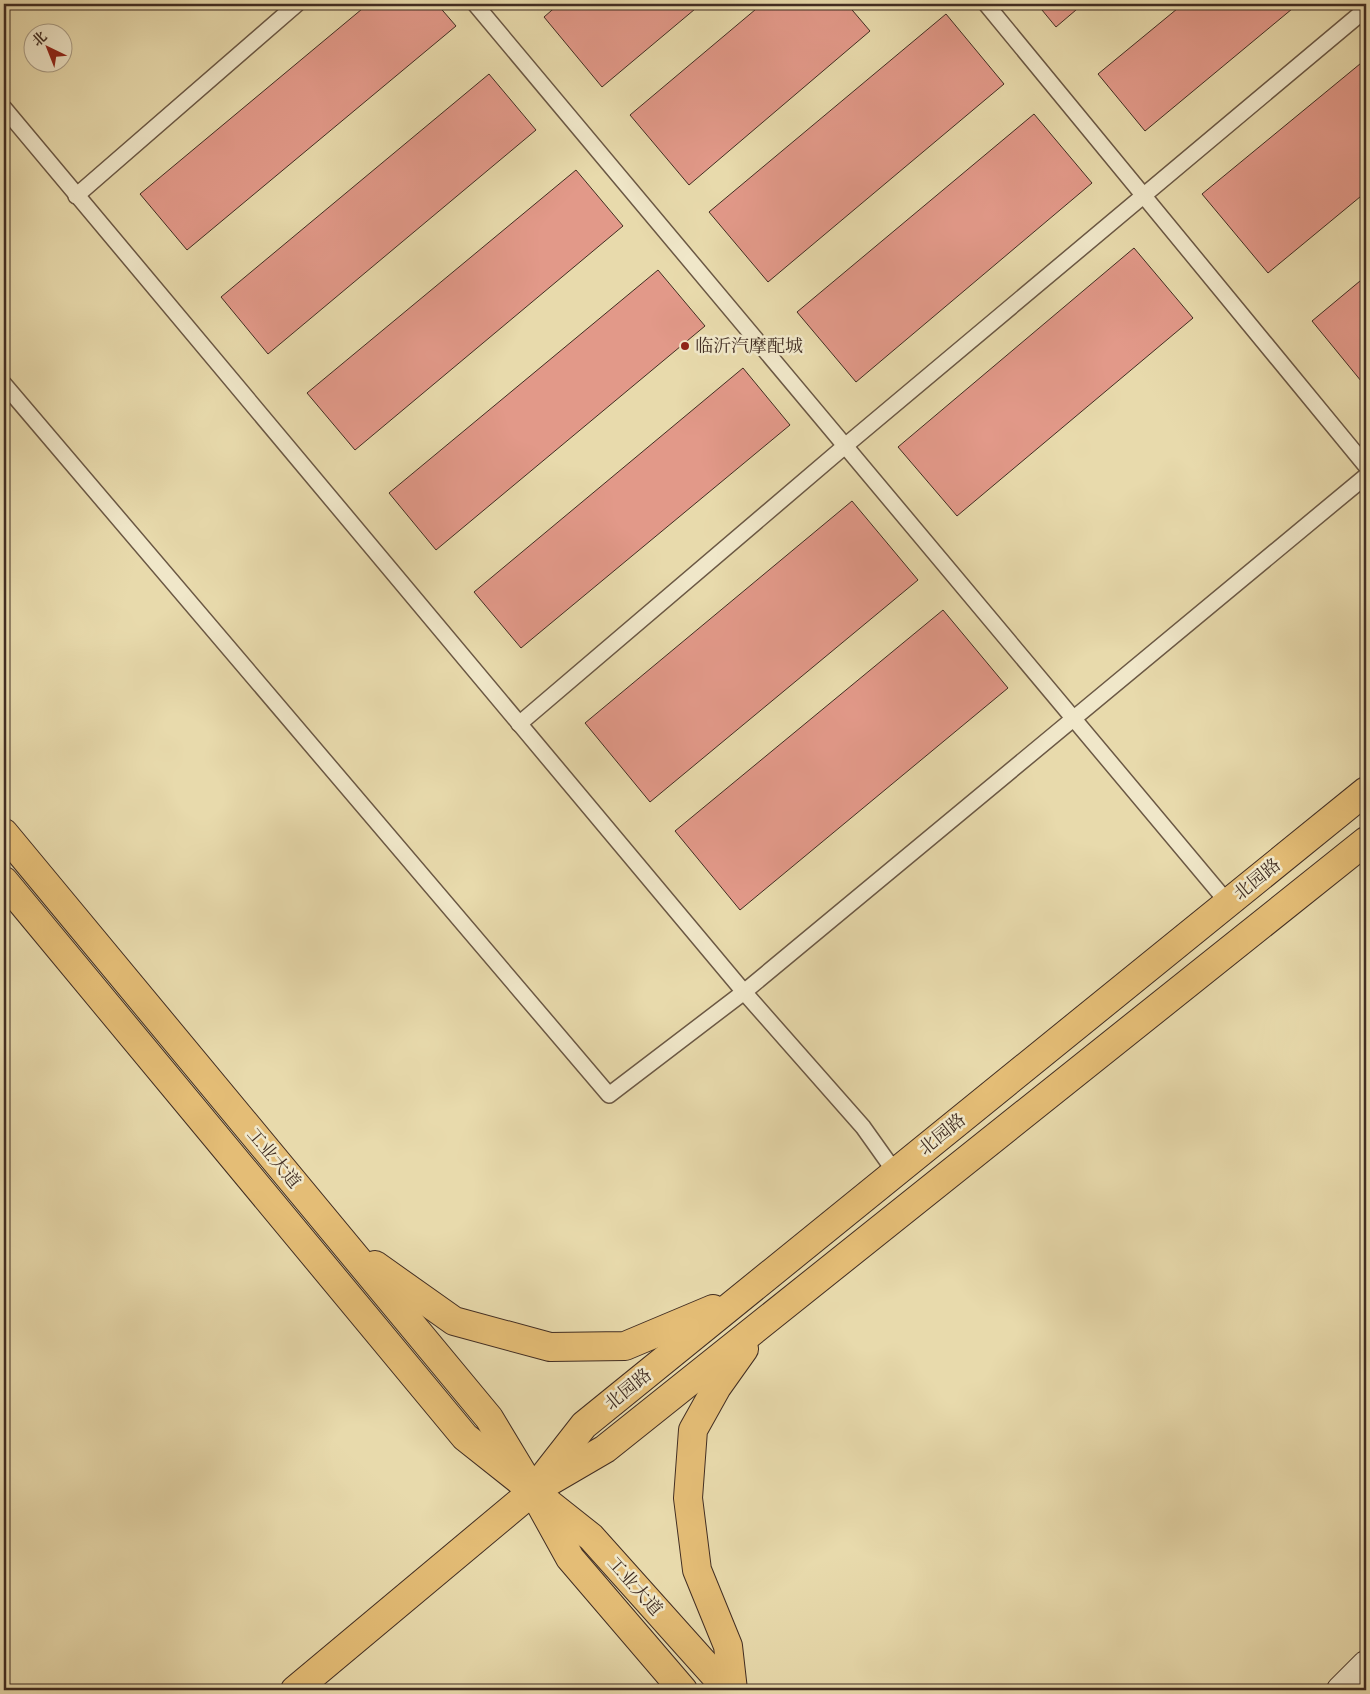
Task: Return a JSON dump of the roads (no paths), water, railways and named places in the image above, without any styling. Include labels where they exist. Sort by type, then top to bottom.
[{"type":"main road","name":"北园路","points":[[533,1491],[584,1425],[1366,791]]},
{"type":"main road","name":"工业大道","points":[[4,833],[489,1418],[533,1491],[570,1558],[683,1690]]},
{"type":"main road","name":"北园路","points":[[295,1690],[533,1491],[605,1449],[1366,841]]},
{"type":"main road","name":"工业大道","points":[[4,881],[465,1437],[592,1536],[728,1690]]},
{"type":"main road","points":[[344,1243],[454,1321],[550,1347],[626,1346],[744,1295]]},
{"type":"main road","points":[[733,1690],[728,1646],[696,1570],[688,1498],[692,1440],[693,1430],[717,1387],[761,1324]]},
{"type":"main road","points":[[1341,1690],[1366,1665]]},
{"type":"lane","points":[[76,196],[297,4]]},
{"type":"lane","points":[[475,4],[1228,902]]},
{"type":"lane","points":[[986,4],[1366,466]]},
{"type":"lane","points":[[520,724],[845,446],[1366,9]]},
{"type":"lane","points":[[4,108],[744,992],[863,1127],[895,1172]]},
{"type":"lane","points":[[4,384],[609,1095],[744,992],[1366,476]]},
{"type":"place","name":"临沂汽摩配城","points":[[685,346]]}]
